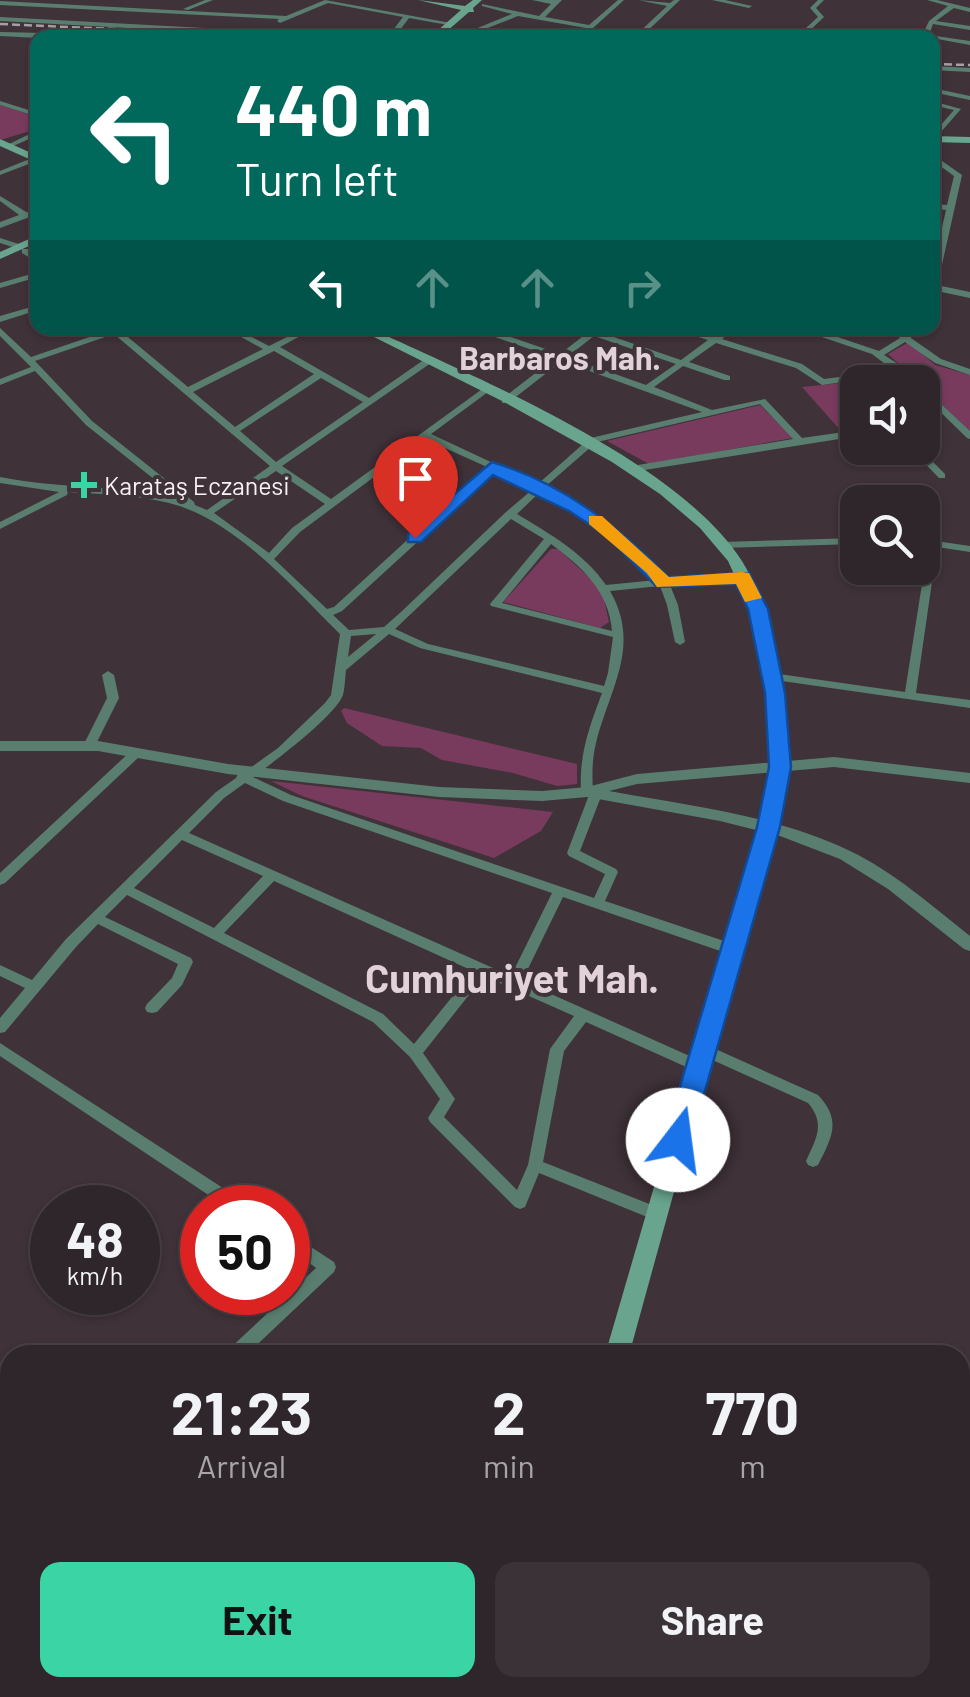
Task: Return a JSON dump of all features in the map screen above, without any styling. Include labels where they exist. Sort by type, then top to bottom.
[{"type":"main road","points":[[422,0],[478,4]]},
{"type":"main road","points":[[442,0],[478,4]]},
{"type":"main road","points":[[442,30],[478,4]]},
{"type":"main road","points":[[454,30],[478,4]]},
{"type":"main road","points":[[940,140],[970,137]]},
{"type":"main road","points":[[3,146],[30,160]]},
{"type":"main road","points":[[0,259],[30,246]]},
{"type":"main road","points":[[378,335],[587,443],[691,509],[721,545],[758,609],[772,677],[780,767],[768,827],[620,1345]]},
{"type":"street","points":[[17,20],[74,0]]},
{"type":"street","points":[[100,25],[114,9],[140,0]]},
{"type":"street","points":[[179,12],[210,0]]},
{"type":"street","points":[[534,0],[557,2]]},
{"type":"street","points":[[587,30],[621,0]]},
{"type":"street","points":[[640,0],[675,2]]},
{"type":"street","points":[[715,0],[750,6]]},
{"type":"street","points":[[807,30],[821,17],[813,8],[822,0]]},
{"type":"street","points":[[930,0],[970,10]]},
{"type":"street","points":[[264,30],[328,1],[448,24]]},
{"type":"street","points":[[540,18],[557,2]]},
{"type":"street","points":[[645,30],[675,2]]},
{"type":"street","points":[[0,3],[286,18]]},
{"type":"street","points":[[927,30],[948,3]]},
{"type":"street","points":[[478,4],[590,27]]},
{"type":"street","points":[[474,30],[490,30],[516,14]]},
{"type":"street","points":[[396,30],[406,16]]},
{"type":"street","points":[[0,19],[178,30]]},
{"type":"street","points":[[931,22],[970,28]]},
{"type":"street","points":[[0,34],[30,36]]},
{"type":"street","points":[[940,39],[970,43]]},
{"type":"street","points":[[940,68],[970,70]]},
{"type":"street","points":[[940,92],[970,98]]},
{"type":"street","points":[[0,103],[30,112]]},
{"type":"street","points":[[940,105],[958,108],[940,123]]},
{"type":"street","points":[[3,146],[30,137]]},
{"type":"street","points":[[940,162],[958,175],[940,258]]},
{"type":"street","points":[[0,173],[30,164]]},
{"type":"street","points":[[0,198],[26,215]]},
{"type":"street","points":[[940,207],[952,208]]},
{"type":"street","points":[[0,225],[30,214]]},
{"type":"street","points":[[0,240],[30,254]]},
{"type":"street","points":[[0,286],[30,277]]},
{"type":"street","points":[[940,289],[970,295]]},
{"type":"street","points":[[0,319],[30,310]]},
{"type":"street","points":[[0,331],[89,423],[268,558],[346,632],[389,630],[424,646],[608,691]]},
{"type":"street","points":[[0,382],[100,335]]},
{"type":"street","points":[[121,335],[277,467],[332,504]]},
{"type":"street","points":[[245,335],[369,402]]},
{"type":"street","points":[[186,392],[297,335]]},
{"type":"street","points":[[498,335],[712,413]]},
{"type":"street","points":[[505,401],[590,335]]},
{"type":"street","points":[[610,335],[727,378]]},
{"type":"street","points":[[701,335],[799,366],[822,382],[840,381]]},
{"type":"street","points":[[648,388],[722,335]]},
{"type":"street","points":[[824,335],[879,354],[895,365]]},
{"type":"street","points":[[904,335],[930,357],[970,372]]},
{"type":"street","points":[[879,354],[908,337]]},
{"type":"street","points":[[0,480],[64,493],[127,492],[202,511],[277,467],[428,361]]},
{"type":"street","points":[[234,431],[320,374]]},
{"type":"street","points":[[268,558],[332,504],[485,390]]},
{"type":"street","points":[[342,668],[389,630],[587,443],[762,401],[800,441]]},
{"type":"street","points":[[940,407],[970,436]]},
{"type":"street","points":[[425,434],[614,532],[664,583],[680,642]]},
{"type":"street","points":[[632,469],[840,435]]},
{"type":"street","points":[[931,465],[942,476]]},
{"type":"street","points":[[327,614],[338,609],[492,468]]},
{"type":"street","points":[[0,526],[64,493]]},
{"type":"street","points":[[509,514],[551,538],[607,588],[617,635],[616,670],[584,756],[591,793],[573,852],[612,872],[597,905]]},
{"type":"street","points":[[551,538],[495,604],[617,635]]},
{"type":"street","points":[[721,545],[840,542]]},
{"type":"street","points":[[940,544],[970,549]]},
{"type":"street","points":[[607,588],[742,578]]},
{"type":"street","points":[[910,695],[923,585]]},
{"type":"street","points":[[0,1028],[96,918],[180,834],[246,774],[282,751],[329,706],[337,696],[346,632]]},
{"type":"street","points":[[89,746],[113,698],[108,675]]},
{"type":"street","points":[[772,677],[970,704]]},
{"type":"street","points":[[1,747],[89,746],[246,774],[439,792],[542,796],[591,793],[637,779],[834,762],[970,778]]},
{"type":"street","points":[[0,880],[136,753]]},
{"type":"street","points":[[246,774],[287,798],[730,949]]},
{"type":"street","points":[[591,793],[768,827],[847,856],[970,944]]},
{"type":"street","points":[[180,834],[583,1014],[814,1099],[825,1110],[828,1123],[813,1160]]},
{"type":"street","points":[[216,934],[272,875]]},
{"type":"street","points":[[126,889],[378,1018],[415,1053],[448,1099],[435,1118],[520,1202],[535,1165],[557,1049],[583,1014]]},
{"type":"street","points":[[514,984],[558,893]]},
{"type":"street","points":[[96,918],[186,962],[177,981],[152,1008]]},
{"type":"street","points":[[415,1053],[482,969]]},
{"type":"street","points":[[0,970],[33,986]]},
{"type":"street","points":[[0,1050],[206,1185]]},
{"type":"street","points":[[535,1165],[657,1214]]},
{"type":"street","points":[[310,1255],[328,1267],[310,1284]]},
{"type":"street","points":[[245,1345],[277,1315]]},
{"type":"shaded area","points":[[0,105],[30,115],[30,131],[0,140]]},
{"type":"shaded area","points":[[909,342],[935,365],[900,365],[888,354]]},
{"type":"shaded area","points":[[940,366],[970,375],[970,431],[940,403]]},
{"type":"shaded area","points":[[840,383],[840,430],[802,387]]},
{"type":"shaded area","points":[[760,405],[793,438],[649,464],[607,441]]},
{"type":"shaded area","points":[[551,549],[558,549],[602,589],[609,622],[600,628],[503,602]]},
{"type":"shaded area","points":[[344,708],[577,764],[577,784],[557,786],[442,760],[421,748],[382,746],[347,723],[341,711]]},
{"type":"shaded area","points":[[271,781],[553,812],[541,831],[494,858],[302,796]]},
{"type":"railway","points":[[0,24],[136,30]]},
{"type":"railway","points":[[940,64],[970,65]]},
{"type":"slow traffic","points":[[596,520],[654,569],[664,583],[742,578],[752,598]]},
{"type":"place","name":"Karataş Eczanesi","points":[[84,485]]},
{"type":"district","name":"Barbaros Mah.","points":[[560,357]]},
{"type":"district","name":"Cumhuriyet Mah.","points":[[512,977]]},
{"type":"route","points":[[415,538],[492,468],[576,508],[614,532],[664,583],[742,578],[758,609],[775,693],[780,767],[768,827],[718,988],[678,1140]]}]
